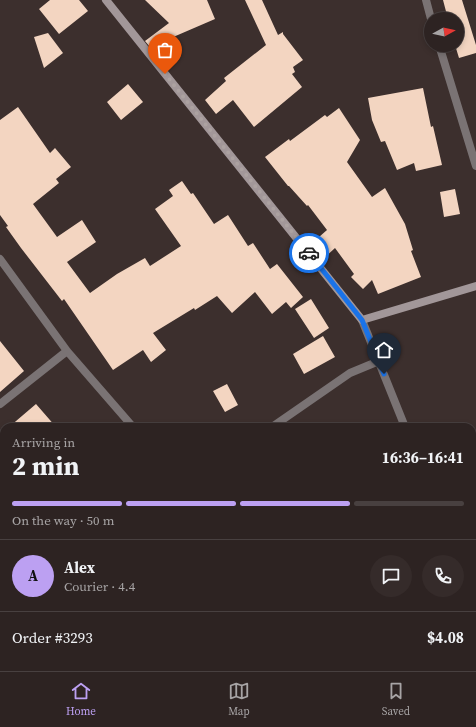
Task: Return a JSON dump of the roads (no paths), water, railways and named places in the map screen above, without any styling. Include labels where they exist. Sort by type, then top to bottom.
[{"type":"street","points":[[106,0],[362,320],[403,423]]},
{"type":"street","points":[[426,0],[429,12]]},
{"type":"street","points":[[441,52],[476,166]]},
{"type":"street","points":[[0,259],[67,351],[130,423]]},
{"type":"street","points":[[362,320],[476,286]]},
{"type":"street","points":[[0,404],[67,351]]},
{"type":"street","points":[[278,423],[350,373],[379,361]]}]
